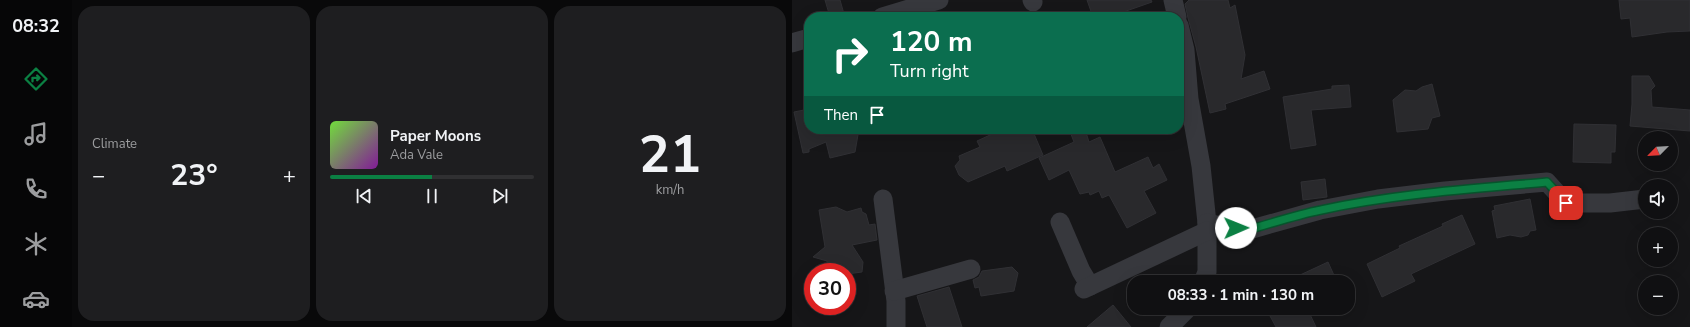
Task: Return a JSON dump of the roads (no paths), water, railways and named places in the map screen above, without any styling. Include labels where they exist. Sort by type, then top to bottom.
[{"type":"street","points":[[899,12],[939,0]]},
{"type":"street","points":[[1173,0],[1176,12]]},
{"type":"street","points":[[792,43],[804,39]]},
{"type":"street","points":[[1184,46],[1189,99],[1201,166],[1207,227],[1206,275]]},
{"type":"street","points":[[1060,222],[1087,287],[1207,227],[1244,231],[1320,210],[1378,199],[1445,191],[1547,182],[1566,203],[1610,203],[1638,200]]},
{"type":"street","points":[[882,199],[894,291],[896,327]]},
{"type":"street","points":[[894,291],[971,269]]},
{"type":"street","points":[[1169,327],[1181,315]]}]
